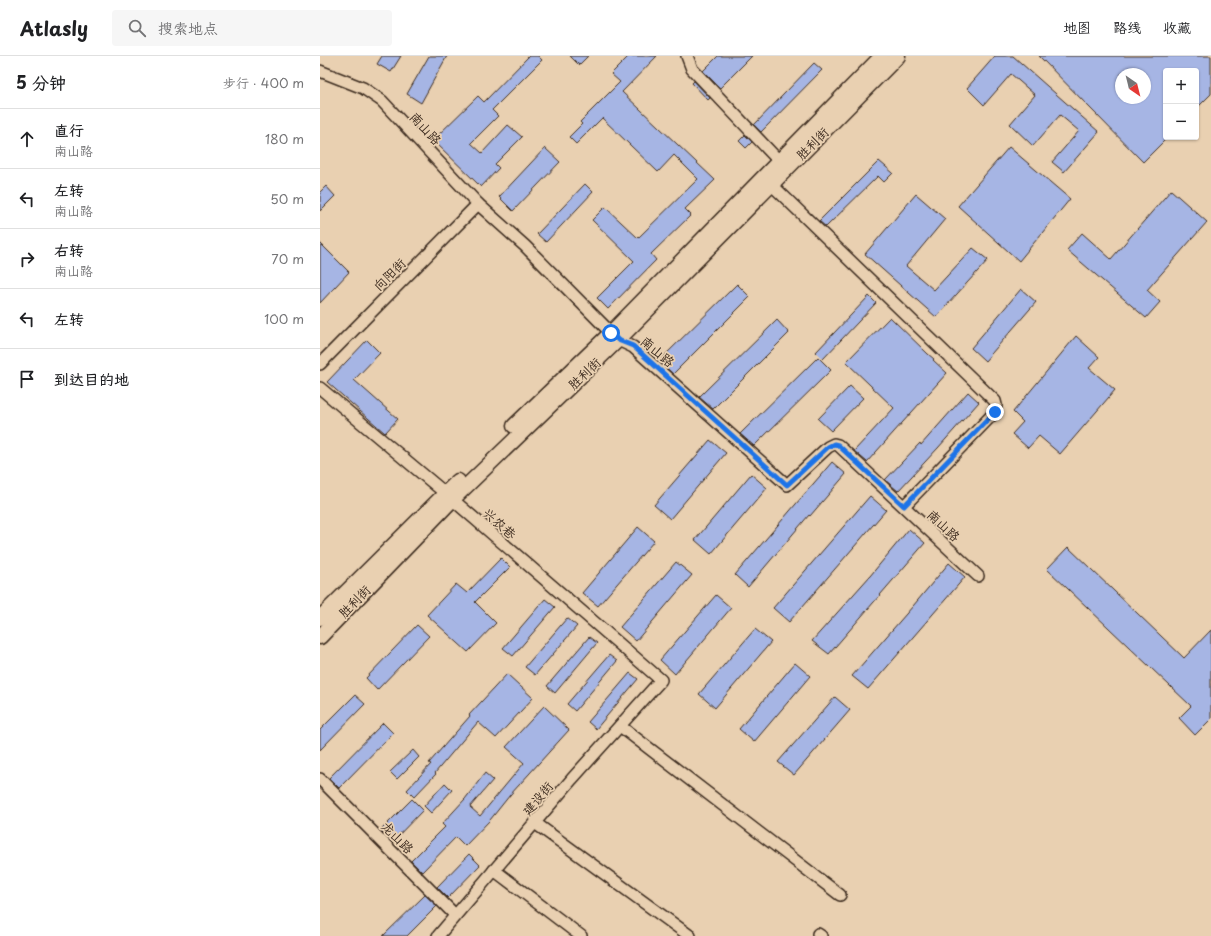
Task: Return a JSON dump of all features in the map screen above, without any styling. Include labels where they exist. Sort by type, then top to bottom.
[{"type":"main road","name":"胜利街","points":[[615,337],[779,162],[882,56]]},
{"type":"main road","name":"胜利街","points":[[320,618],[615,337],[772,184],[898,56]]},
{"type":"main road","name":"胜利街","points":[[320,637],[448,497]]},
{"type":"street","points":[[687,56],[692,69],[779,162]]},
{"type":"street","name":"南山路","points":[[320,71],[363,88],[382,101],[478,204],[525,246],[615,337],[633,346],[787,485],[828,447],[834,444],[838,445],[978,576]]},
{"type":"street","points":[[772,184],[995,401],[995,412],[904,506]]},
{"type":"street","name":"向阳街","points":[[320,364],[478,204]]},
{"type":"street","name":"兴农巷","points":[[320,388],[661,680]]},
{"type":"street","name":"建设街","points":[[438,936],[535,822],[661,680]]},
{"type":"street","points":[[620,726],[840,894]]},
{"type":"street","name":"龙山路","points":[[320,779],[456,915]]},
{"type":"street","points":[[535,822],[690,936]]},
{"type":"street","points":[[494,870],[581,936]]},
{"type":"building","points":[[382,56],[401,56],[391,72],[377,64]]},
{"type":"building","points":[[429,56],[447,56],[421,103],[407,94]]},
{"type":"building","points":[[529,56],[538,56],[542,60],[492,110],[498,116],[471,143],[482,153],[508,125],[522,137],[495,164],[499,168],[481,187],[433,140],[478,96],[484,102]]},
{"type":"building","points":[[570,56],[588,56],[579,65]]},
{"type":"building","points":[[629,56],[657,56],[622,92],[715,180],[685,209],[691,215],[651,254],[656,260],[608,309],[597,298],[634,261],[592,220],[605,207],[638,238],[698,179],[674,155],[658,172],[602,118],[576,144],[569,137],[582,124],[580,122],[620,82],[611,74]]},
{"type":"building","points":[[718,56],[752,56],[720,88],[703,71]]},
{"type":"building","points":[[995,56],[1013,56],[1099,132],[1064,172],[1052,162],[1079,131],[1060,115],[1033,146],[1010,124],[1035,95],[1011,74],[984,105],[967,88]]},
{"type":"building","points":[[1039,56],[1211,56],[1211,94],[1199,106],[1199,68],[1163,68],[1163,140],[1165,140],[1143,162]]},
{"type":"building","points":[[814,63],[822,70],[761,132],[754,125]]},
{"type":"building","points":[[694,81],[710,98],[708,100],[692,83]]},
{"type":"building","points":[[745,135],[752,142],[746,148],[739,141]]},
{"type":"building","points":[[1009,147],[1070,199],[1019,261],[958,206]]},
{"type":"building","points":[[545,148],[560,162],[513,211],[499,197]]},
{"type":"building","points":[[879,161],[893,173],[884,182],[878,176],[826,227],[819,221]]},
{"type":"building","points":[[585,184],[593,192],[546,242],[537,234]]},
{"type":"building","points":[[326,186],[335,196],[320,211],[320,192]]},
{"type":"building","points":[[1171,190],[1207,222],[1147,290],[1160,302],[1146,318],[1067,250],[1082,233],[1111,259]]},
{"type":"building","points":[[916,194],[945,219],[906,266],[934,290],[973,248],[988,260],[936,317],[865,254]]},
{"type":"building","points":[[320,243],[349,272],[320,303]]},
{"type":"building","points":[[737,284],[750,297],[673,374],[659,361]]},
{"type":"building","points":[[1021,289],[1036,302],[985,361],[971,348]]},
{"type":"building","points":[[869,296],[876,303],[823,359],[816,352]]},
{"type":"building","points":[[890,317],[947,373],[867,462],[854,451],[894,408],[846,362]]},
{"type":"building","points":[[777,320],[789,333],[713,409],[699,397]]},
{"type":"building","points":[[1076,336],[1099,357],[1089,368],[1115,390],[1060,454],[1039,436],[1028,448],[1012,434],[1023,422],[1013,412]]},
{"type":"building","points":[[367,340],[380,353],[354,380],[398,419],[385,433],[327,382]]},
{"type":"building","points":[[818,357],[831,370],[754,446],[740,434]]},
{"type":"building","points":[[850,386],[863,398],[831,431],[818,419]]},
{"type":"building","points":[[968,392],[979,402],[898,491],[885,480],[920,443],[921,445]]},
{"type":"building","points":[[710,440],[726,453],[670,519],[654,505]]},
{"type":"building","points":[[832,462],[846,474],[748,587],[735,575]]},
{"type":"building","points":[[751,474],[767,488],[711,554],[695,540]]},
{"type":"building","points":[[870,496],[886,510],[789,622],[773,608]]},
{"type":"building","points":[[638,527],[654,541],[598,606],[582,593]]},
{"type":"building","points":[[909,529],[925,543],[829,654],[812,641],[870,576]]},
{"type":"building","points":[[1068,547],[1184,658],[1211,630],[1211,719],[1195,735],[1179,718],[1191,706],[1047,569]]},
{"type":"building","points":[[501,558],[510,567],[475,602],[496,623],[468,652],[427,615],[456,584],[467,593]]},
{"type":"building","points":[[676,562],[692,575],[636,641],[620,627]]},
{"type":"building","points":[[949,563],[965,577],[868,689],[852,676]]},
{"type":"building","points":[[716,595],[731,608],[675,674],[660,660]]},
{"type":"building","points":[[545,599],[555,607],[513,656],[503,648]]},
{"type":"building","points":[[567,618],[577,626],[535,675],[525,667]]},
{"type":"building","points":[[417,625],[429,636],[377,690],[366,678]]},
{"type":"building","points":[[755,629],[771,642],[715,708],[699,694]]},
{"type":"building","points":[[589,637],[597,643],[555,693],[547,686]]},
{"type":"building","points":[[609,655],[617,661],[575,711],[567,704]]},
{"type":"building","points":[[795,663],[810,676],[754,742],[739,729]]},
{"type":"building","points":[[630,673],[638,679],[596,729],[588,722]]},
{"type":"building","points":[[507,674],[533,698],[496,738],[478,722],[435,773],[436,774],[414,797],[407,790],[431,764],[429,763],[470,716],[469,715]]},
{"type":"building","points":[[355,695],[365,704],[320,750],[320,730]]},
{"type":"building","points":[[835,697],[850,710],[794,775],[778,762]]},
{"type":"building","points":[[544,706],[569,730],[510,795],[490,820],[465,846],[456,837],[422,872],[411,861],[445,827],[442,824],[465,799],[485,773],[493,780],[470,807],[480,816],[524,763],[506,747]]},
{"type":"building","points":[[383,723],[393,733],[339,788],[329,778]]},
{"type":"building","points":[[413,750],[419,757],[397,779],[390,772]]},
{"type":"building","points":[[445,783],[452,790],[431,813],[424,806]]},
{"type":"building","points":[[412,799],[423,810],[392,842],[381,830]]},
{"type":"building","points":[[469,854],[480,865],[448,898],[437,887]]},
{"type":"building","points":[[425,895],[437,906],[407,936],[383,936]]},
{"type":"route","points":[[611,333],[618,340],[633,346],[787,485],[828,447],[834,444],[838,445],[845,451],[904,506],[995,412]]}]
